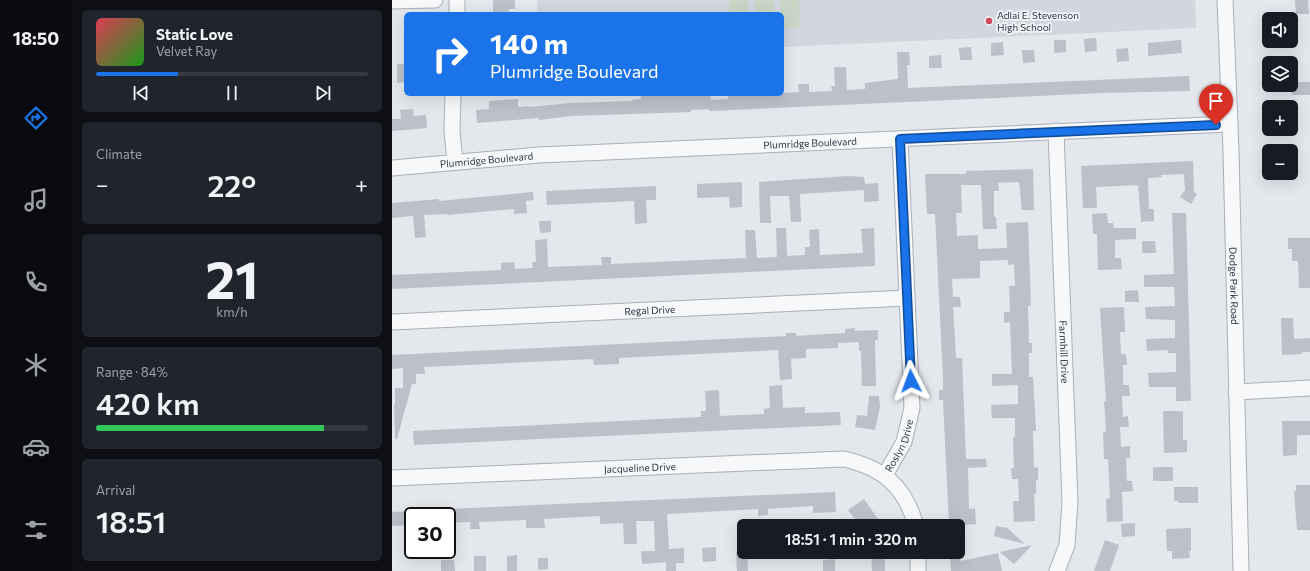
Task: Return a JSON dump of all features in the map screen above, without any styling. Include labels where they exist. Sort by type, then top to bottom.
[{"type":"street","points":[[392,1],[436,0]]},
{"type":"street","points":[[457,0],[457,12]]},
{"type":"street","name":"Dodge Park Road","points":[[1225,0],[1230,124],[1241,571]]},
{"type":"street","points":[[453,96],[452,131],[455,162]]},
{"type":"street","name":"Plumridge Boulevard","points":[[392,168],[540,155],[1230,124]]},
{"type":"street","name":"Farmhill Drive","points":[[1056,131],[1070,502],[1067,545],[1057,571]]},
{"type":"street","name":"Roslyn Drive","points":[[900,139],[912,408],[904,442],[884,475],[898,488],[906,501],[913,519]]},
{"type":"street","name":"Regal Drive","points":[[392,322],[907,298]]},
{"type":"street","points":[[1236,392],[1310,388]]},
{"type":"street","name":"Jacqueline Drive","points":[[392,478],[822,459],[844,459],[862,463],[884,475]]},
{"type":"street","points":[[918,559],[918,571]]},
{"type":"shaded area","name":"Adlai E. Stevenson High School","points":[[537,0],[1195,0],[1196,28],[784,47],[784,12],[538,12]]},
{"type":"green space","points":[[729,0],[748,0],[749,12],[729,12]]},
{"type":"green space","points":[[755,0],[774,0],[774,12],[755,12]]},
{"type":"green space","points":[[780,0],[799,0],[800,27],[784,28],[784,12],[781,12]]},
{"type":"building","points":[[493,0],[515,0],[515,9],[509,9],[509,12],[493,12]]},
{"type":"building","points":[[1295,0],[1308,0],[1309,14],[1298,14],[1298,12],[1296,12]]},
{"type":"building","points":[[1096,38],[1097,51],[1085,52],[1084,39]]},
{"type":"building","points":[[1054,40],[1066,40],[1066,52],[1054,53]]},
{"type":"building","points":[[1181,40],[1182,53],[1148,56],[1148,43]]},
{"type":"building","points":[[1003,42],[1004,55],[991,56],[991,43]]},
{"type":"building","points":[[971,47],[972,60],[960,60],[959,48]]},
{"type":"building","points":[[1128,48],[1129,61],[1117,62],[1116,49]]},
{"type":"building","points":[[1022,50],[1034,50],[1035,62],[1023,63]]},
{"type":"building","points":[[897,52],[909,52],[910,65],[907,65],[908,88],[1189,76],[1190,91],[1103,93],[709,111],[709,109],[691,110],[691,112],[572,116],[539,120],[539,118],[477,123],[476,110],[489,109],[489,101],[518,99],[518,107],[529,107],[571,103],[633,101],[632,100],[641,99],[641,96],[710,96],[711,100],[728,99],[728,96],[784,96],[784,93],[799,92],[798,84],[809,84],[809,92],[832,91],[831,86],[835,86],[834,67],[846,67],[847,90],[865,89],[865,83],[898,79]]},
{"type":"building","points":[[941,55],[942,68],[929,68],[929,56]]},
{"type":"building","points":[[397,64],[404,64],[404,82],[397,83]]},
{"type":"building","points":[[1298,82],[1310,82],[1310,95],[1292,95],[1292,92],[1298,92]]},
{"type":"building","points":[[413,109],[414,116],[426,115],[427,128],[392,131],[392,119],[401,119],[400,110]]},
{"type":"building","points":[[1193,161],[1194,192],[1197,194],[1191,204],[1180,197],[1185,190],[1184,174],[1161,175],[1162,177],[1148,178],[1149,209],[1154,209],[1154,221],[1141,222],[1138,185],[1096,187],[1097,208],[1083,208],[1081,166]]},
{"type":"building","points":[[1033,169],[1034,210],[1022,210],[1019,182],[998,183],[999,191],[994,191],[994,217],[996,217],[997,229],[983,229],[981,185],[961,185],[962,213],[956,213],[957,236],[978,235],[978,249],[1007,248],[1006,223],[1028,222],[1031,306],[1028,306],[1029,343],[1032,343],[1032,353],[1029,353],[1029,377],[1033,377],[1036,431],[1033,431],[1034,468],[1038,467],[1036,494],[1034,494],[1035,521],[1014,522],[1013,501],[1019,501],[1018,479],[1012,479],[1011,468],[1014,468],[1013,437],[1015,437],[1015,418],[992,418],[991,405],[1018,404],[1018,385],[992,386],[992,374],[1012,374],[1010,322],[1004,323],[1004,312],[1010,312],[1009,286],[1015,286],[1014,264],[1008,265],[1008,260],[980,261],[980,278],[952,279],[953,297],[960,297],[961,307],[953,307],[956,358],[962,358],[966,459],[986,459],[987,467],[968,468],[969,509],[975,508],[976,524],[965,525],[965,519],[949,519],[943,400],[939,400],[939,390],[943,390],[943,379],[935,214],[927,214],[925,174],[966,174],[966,171]]},
{"type":"building","points":[[848,176],[864,177],[865,184],[878,183],[879,201],[864,202],[864,190],[800,194],[801,222],[791,222],[789,196],[770,196],[771,223],[760,223],[759,182]]},
{"type":"building","points":[[742,182],[742,207],[730,208],[729,197],[697,198],[697,184]]},
{"type":"building","points":[[656,186],[656,200],[646,200],[647,223],[635,224],[634,201],[547,205],[546,191]]},
{"type":"building","points":[[533,192],[534,200],[526,201],[527,213],[514,214],[514,209],[447,215],[424,215],[426,237],[415,238],[413,216],[392,218],[392,203],[439,199],[439,201]]},
{"type":"building","points":[[1107,213],[1108,223],[1113,223],[1114,228],[1136,228],[1136,239],[1115,240],[1115,258],[1121,258],[1122,269],[1098,270],[1097,234],[1093,234],[1092,214]]},
{"type":"building","points":[[1172,213],[1186,213],[1191,401],[1176,401],[1176,387],[1149,387],[1148,373],[1176,372],[1176,353],[1168,353],[1168,350],[1147,351],[1146,339],[1175,338],[1175,320],[1146,319],[1145,307],[1175,306],[1174,287],[1144,287],[1144,275],[1174,274]]},
{"type":"building","points":[[539,221],[551,221],[551,232],[540,233]]},
{"type":"building","points":[[776,228],[786,228],[787,256],[805,255],[805,247],[810,247],[809,230],[819,229],[820,255],[863,253],[861,229],[874,228],[875,266],[392,289],[392,275],[501,270],[501,263],[514,262],[515,269],[533,268],[532,262],[536,262],[535,240],[547,239],[548,267],[602,265],[601,257],[611,257],[611,264],[746,258],[745,230],[755,230],[757,258],[777,257]]},
{"type":"building","points":[[1288,238],[1310,238],[1310,288],[1299,288],[1298,261],[1292,261],[1292,249],[1288,249]]},
{"type":"building","points":[[1142,241],[1155,241],[1156,253],[1142,253]]},
{"type":"building","points":[[1138,290],[1139,302],[1125,302],[1125,291]]},
{"type":"building","points":[[1124,307],[1125,332],[1120,332],[1121,354],[1126,354],[1127,365],[1123,365],[1123,385],[1129,385],[1130,396],[1122,396],[1123,417],[1128,416],[1129,427],[1120,427],[1121,447],[1130,446],[1130,458],[1126,458],[1127,481],[1132,481],[1133,491],[1122,492],[1123,521],[1107,522],[1106,499],[1110,498],[1108,459],[1104,459],[1103,432],[1106,432],[1104,401],[1106,401],[1100,308]]},
{"type":"building","points":[[1281,318],[1293,318],[1294,339],[1310,338],[1310,352],[1282,355]]},
{"type":"building","points":[[855,328],[855,331],[878,330],[878,340],[875,340],[876,386],[862,386],[861,351],[859,351],[859,342],[838,343],[838,348],[806,349],[806,358],[791,359],[792,379],[780,380],[778,350],[619,358],[619,364],[594,365],[593,359],[424,367],[425,374],[416,374],[416,384],[412,384],[397,439],[395,439],[395,388],[403,388],[403,368],[392,369],[392,355],[786,336],[786,333],[796,333],[796,336],[845,333],[845,329]]},
{"type":"building","points":[[782,385],[783,408],[805,407],[805,413],[840,412],[841,425],[414,445],[413,431],[701,417],[701,411],[706,411],[705,391],[719,390],[720,416],[764,414],[764,409],[770,408],[769,386]]},
{"type":"building","points":[[869,396],[879,396],[880,407],[875,430],[855,427],[857,415],[867,416]]},
{"type":"building","points":[[1163,411],[1183,411],[1183,440],[1187,440],[1187,452],[1164,453]]},
{"type":"building","points":[[1282,421],[1310,421],[1310,435],[1297,435],[1297,455],[1283,456]]},
{"type":"building","points":[[1153,467],[1173,467],[1173,481],[1153,481]]},
{"type":"building","points":[[1296,485],[1310,485],[1310,530],[1297,530],[1294,491],[1296,491]]},
{"type":"building","points":[[1174,487],[1198,487],[1198,503],[1178,503],[1178,501],[1174,501]]},
{"type":"building","points":[[835,492],[836,512],[813,513],[813,506],[768,509],[768,515],[758,516],[758,509],[667,514],[669,549],[684,548],[684,563],[676,563],[676,571],[666,571],[666,562],[642,564],[641,551],[655,551],[654,521],[636,521],[637,544],[624,544],[623,523],[600,524],[600,516],[544,519],[545,528],[526,528],[526,520],[479,522],[480,529],[470,529],[470,522],[456,523],[456,509]]},
{"type":"building","points":[[864,499],[878,519],[855,519],[848,510]]},
{"type":"building","points":[[404,511],[404,525],[392,526],[392,512]]},
{"type":"building","points":[[1135,523],[1135,536],[1122,537],[1121,524]]},
{"type":"building","points":[[996,526],[1007,528],[1025,544],[994,536]]},
{"type":"building","points":[[1191,528],[1191,551],[1189,551],[1190,558],[1172,559],[1172,551],[1167,551],[1166,529]]},
{"type":"building","points":[[1105,540],[1119,545],[1110,571],[1094,571]]},
{"type":"building","points":[[1032,545],[1014,564],[1000,552]]},
{"type":"building","points":[[716,547],[716,561],[703,562],[702,548]]},
{"type":"building","points":[[736,552],[737,559],[747,559],[748,571],[737,571]]},
{"type":"building","points":[[998,553],[1002,571],[951,571],[950,559],[960,559],[961,561]]},
{"type":"building","points":[[517,555],[517,571],[507,571],[507,556]]},
{"type":"building","points":[[474,556],[486,556],[486,571],[474,571]]},
{"type":"building","points":[[538,558],[548,558],[548,569],[538,570]]},
{"type":"building","points":[[835,559],[835,571],[823,571],[823,560]]},
{"type":"building","points":[[871,559],[885,559],[885,571],[872,571]]},
{"type":"building","points":[[441,560],[454,560],[455,571],[441,571]]},
{"type":"place","name":"Adlai E. Stevenson High School","points":[[989,21]]},
{"type":"route","points":[[911,381],[900,139],[1216,125]]}]
